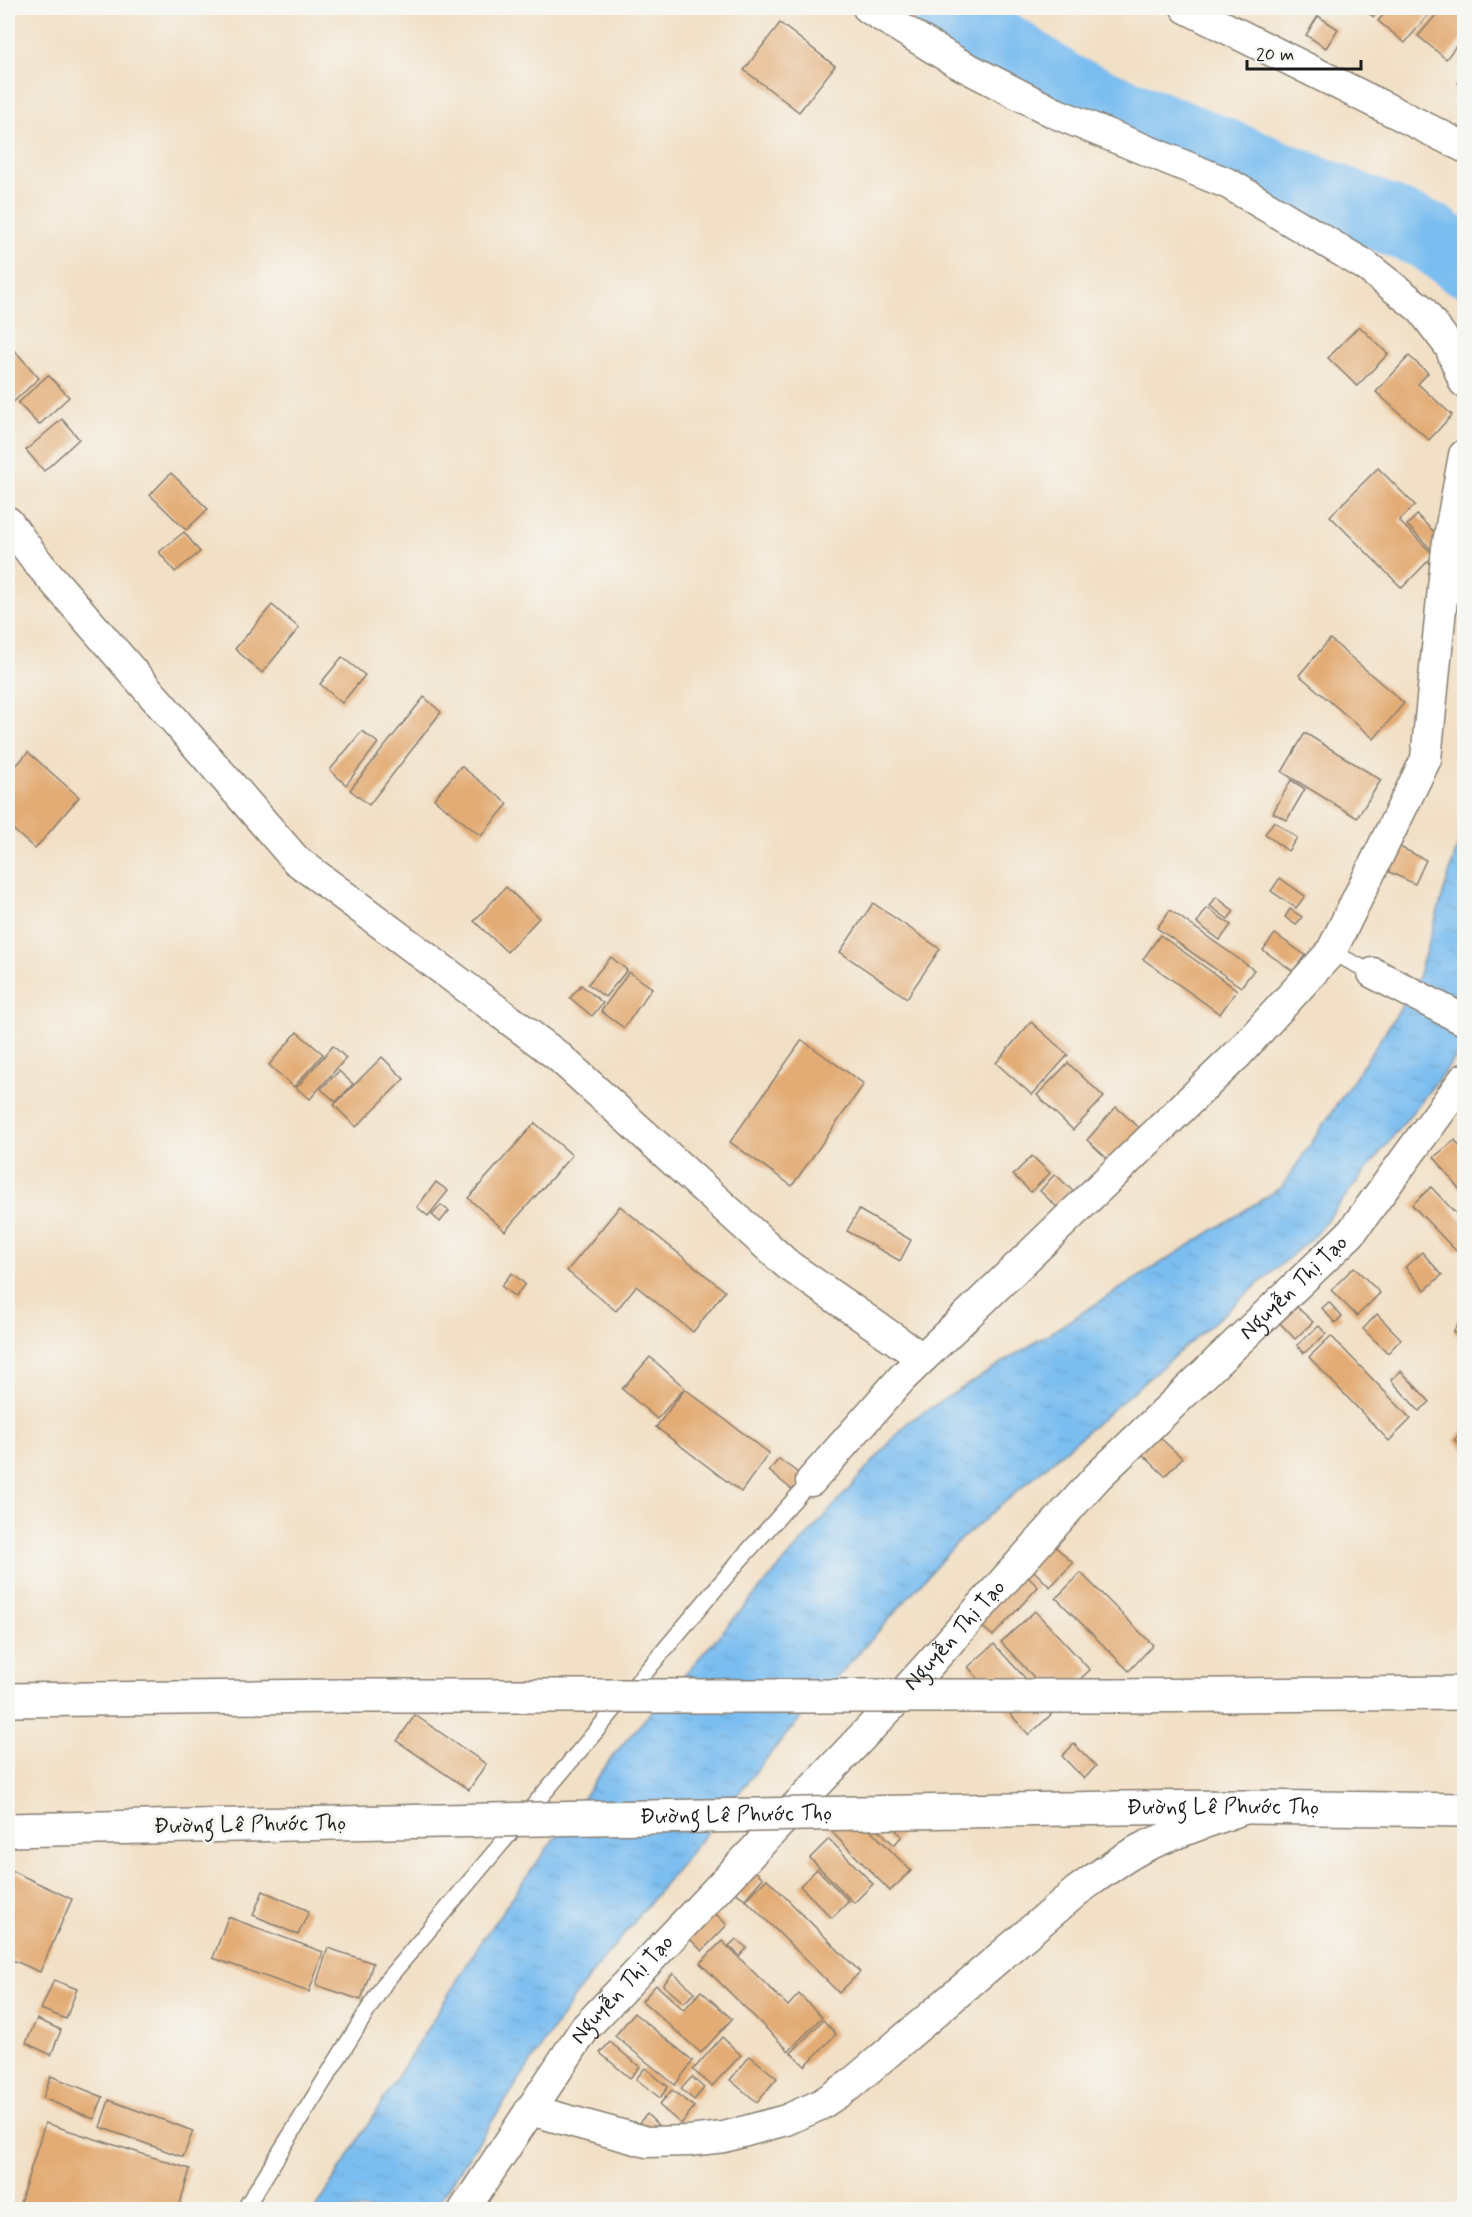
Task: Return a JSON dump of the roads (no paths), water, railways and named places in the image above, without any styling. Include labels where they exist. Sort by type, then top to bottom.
[{"type":"street","points":[[868,8],[956,62],[1055,113],[1229,184],[1365,265],[1421,309],[1450,347],[1464,382]]},
{"type":"street","points":[[1186,8],[1464,147]]},
{"type":"street","points":[[811,1481],[902,1378],[1239,1053],[1331,952],[1426,759],[1447,548],[1464,455]]},
{"type":"street","points":[[8,522],[39,564],[296,860],[558,1056],[788,1265],[922,1358]]},
{"type":"street","points":[[1373,973],[1464,1020]]},
{"type":"street","name":"Nguyễn Thị Tạo","points":[[464,2210],[585,2028],[897,1700],[1098,1476],[1351,1233],[1464,1079]]},
{"type":"street","points":[[8,1700],[340,1696],[1116,1696],[1464,1693]]},
{"type":"street","points":[[530,2110],[647,2142],[724,2137],[786,2120],[820,2105],[850,2085],[1077,1892],[1106,1870],[1140,1849],[1251,1807]]},
{"type":"street","name":"Đường Lê Phước Thọ","points":[[8,1830],[1119,1808],[1464,1810]]},
{"type":"lane","points":[[1331,952],[1373,973]]},
{"type":"lane","points":[[244,2210],[386,1981],[739,1561],[811,1481]]},
{"type":"water","points":[[1464,825],[1464,1047],[1314,1236],[956,1544],[784,1737],[579,1990],[434,2209],[315,2210],[484,1937],[615,1753],[908,1422],[1282,1187],[1415,987]]},
{"type":"waterway","points":[[946,8],[1065,88],[1431,237],[1464,262]]}]
